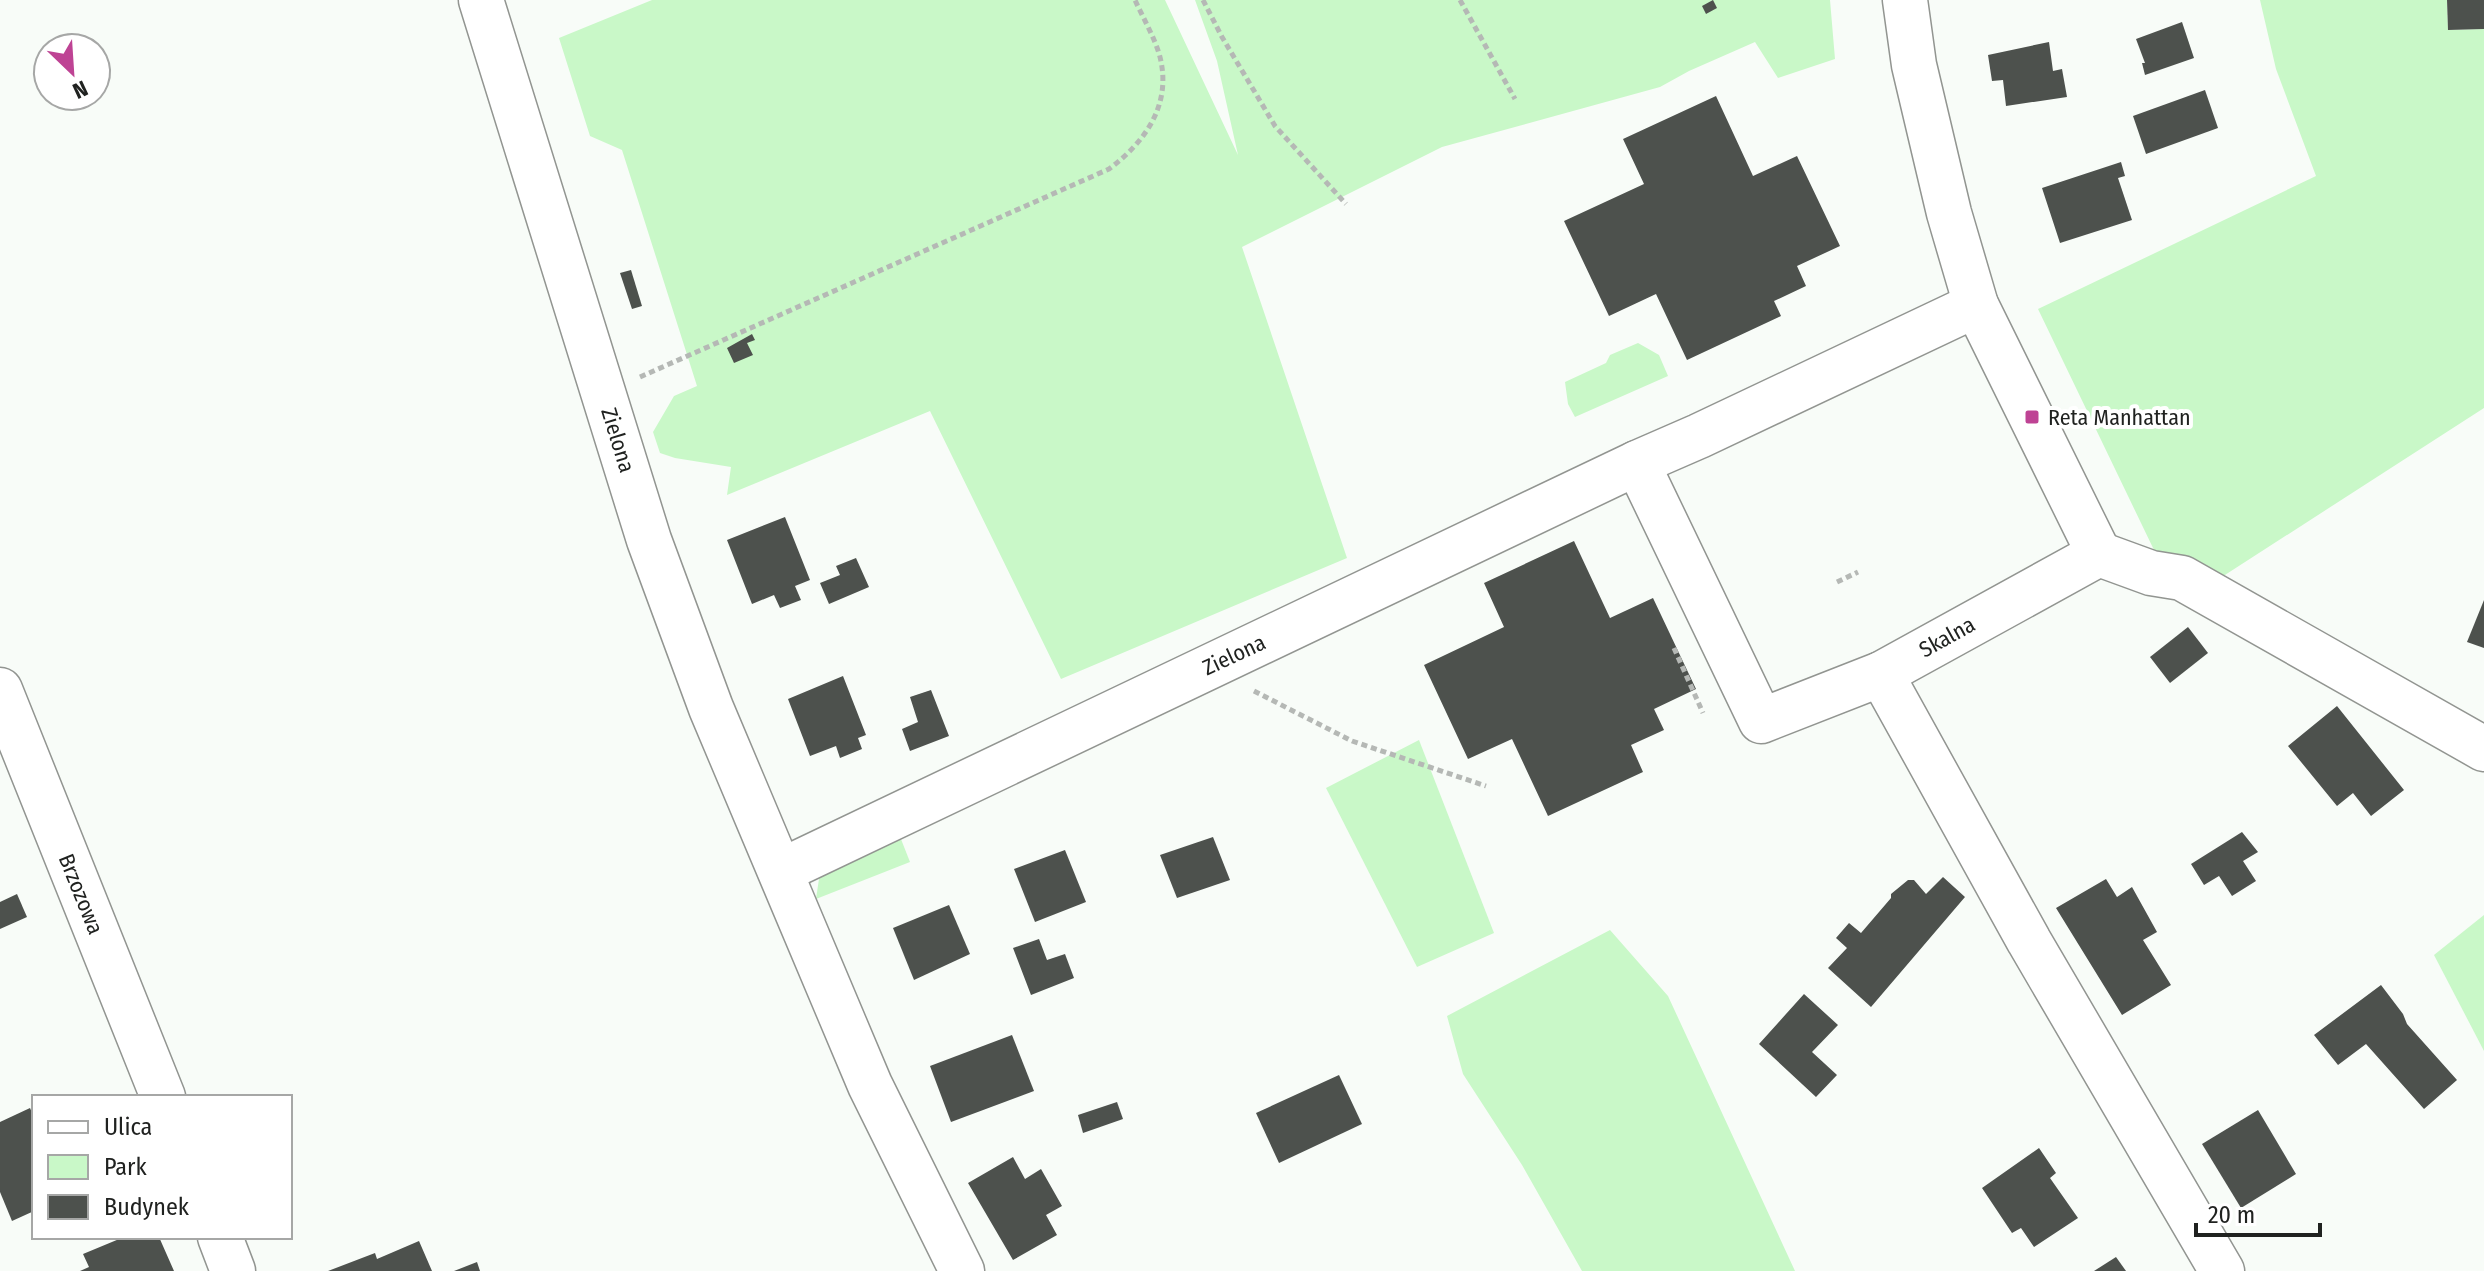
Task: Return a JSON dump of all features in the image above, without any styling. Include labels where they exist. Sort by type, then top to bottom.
[{"type":"street","name":"Zielona","points":[[481,0],[649,540],[711,708],[870,1085],[962,1271]]},
{"type":"street","points":[[1905,0],[1917,80],[1949,213],[1976,305],[2099,554],[2151,573],[2182,578],[2484,749]]},
{"type":"street","name":"Zielona","points":[[781,871],[1976,305]]},
{"type":"street","name":"Skalna","points":[[1637,463],[1761,721],[1881,674],[2099,554]]},
{"type":"street","points":[[1881,674],[2029,941],[2222,1271]]},
{"type":"street","name":"Brzozowa","points":[[0,690],[162,1095]]},
{"type":"street","points":[[221,1239],[233,1271]]},
{"type":"path","points":[[603,392],[703,351],[1109,169],[1132,152],[1146,135],[1160,104],[1163,75],[1159,55],[1135,0]]},
{"type":"path","points":[[1203,0],[1275,126],[1346,204]]},
{"type":"path","points":[[1460,0],[1515,99]]},
{"type":"path","points":[[1837,582],[1858,572]]},
{"type":"path","points":[[1210,666],[1352,741],[1486,786]]},
{"type":"green space","points":[[652,0],[1165,0],[1238,155],[1217,61],[1195,0],[1830,0],[1835,59],[1778,78],[1755,42],[1660,87],[1442,147],[1242,247],[1347,558],[1061,679],[930,411],[727,495],[731,467],[660,453],[653,432],[674,396],[697,386],[622,150],[590,136],[559,38]]},
{"type":"green space","points":[[2260,0],[2447,0],[2448,30],[2484,29],[2484,408],[2180,604],[2038,309],[2316,176],[2276,69]]},
{"type":"green space","points":[[1638,343],[1659,355],[1668,376],[1575,417],[1568,404],[1565,382],[1606,363],[1610,355]]},
{"type":"green space","points":[[1419,740],[1494,933],[1417,967],[1326,788]]},
{"type":"green space","points":[[897,829],[910,862],[816,899],[820,872]]},
{"type":"green space","points":[[2484,915],[2484,1051],[2434,955]]},
{"type":"green space","points":[[1610,930],[1668,996],[1795,1271],[1582,1271],[1522,1165],[1463,1074],[1447,1016]]},
{"type":"building","points":[[1713,0],[1717,8],[1706,14],[1702,6]]},
{"type":"building","points":[[2447,0],[2484,0],[2484,29],[2448,30]]},
{"type":"building","points":[[2182,22],[2194,58],[2145,75],[2142,63],[2145,63],[2136,39]]},
{"type":"building","points":[[2049,42],[2053,71],[2062,69],[2067,97],[2006,106],[2003,80],[1992,81],[1988,55]]},
{"type":"building","points":[[2205,90],[2218,128],[2146,154],[2133,116]]},
{"type":"building","points":[[1716,96],[1753,176],[1797,156],[1840,246],[1797,266],[1806,286],[1774,301],[1781,316],[1687,360],[1656,294],[1609,316],[1564,221],[1644,184],[1623,139]]},
{"type":"building","points":[[2121,162],[2125,176],[2118,178],[2132,220],[2060,243],[2042,188]]},
{"type":"building","points":[[631,270],[642,306],[632,309],[620,273]]},
{"type":"building","points":[[752,334],[755,340],[747,343],[753,355],[734,363],[727,348]]},
{"type":"building","points":[[785,517],[810,580],[795,586],[801,600],[780,608],[774,595],[752,604],[727,540]]},
{"type":"building","points":[[1574,541],[1610,618],[1653,598],[1696,689],[1654,709],[1664,730],[1631,745],[1643,772],[1548,816],[1512,739],[1468,759],[1424,665],[1504,627],[1484,583]]},
{"type":"building","points":[[856,558],[869,587],[829,604],[820,583],[840,575],[836,566]]},
{"type":"building","points":[[2484,600],[2484,648],[2467,642]]},
{"type":"building","points":[[2188,627],[2208,653],[2170,683],[2150,657]]},
{"type":"building","points":[[843,676],[866,735],[858,738],[862,749],[840,758],[836,746],[810,756],[788,699]]},
{"type":"building","points":[[931,690],[949,736],[910,751],[902,729],[918,722],[910,697]]},
{"type":"building","points":[[2337,706],[2404,790],[2371,816],[2353,793],[2337,806],[2288,746]]},
{"type":"building","points":[[2242,832],[2258,852],[2243,861],[2256,881],[2232,896],[2219,876],[2204,885],[2191,864]]},
{"type":"building","points":[[1213,837],[1230,880],[1177,898],[1160,855]]},
{"type":"building","points":[[1065,850],[1086,902],[1035,922],[1014,869]]},
{"type":"building","points":[[1943,877],[1965,897],[1871,1007],[1828,968],[1847,948],[1836,938],[1849,923],[1861,933],[1891,898],[1891,894],[1908,880],[1914,880],[1926,894]]},
{"type":"building","points":[[2106,879],[2117,897],[2132,887],[2157,932],[2143,940],[2171,985],[2122,1015],[2056,908]]},
{"type":"building","points":[[17,894],[27,917],[0,929],[0,902]]},
{"type":"building","points":[[949,905],[970,954],[914,980],[893,928]]},
{"type":"building","points":[[1039,939],[1047,960],[1065,954],[1074,978],[1031,995],[1013,948]]},
{"type":"building","points":[[2381,985],[2407,1024],[2457,1080],[2424,1109],[2366,1044],[2338,1065],[2314,1035]]},
{"type":"building","points":[[1804,994],[1838,1025],[1812,1052],[1837,1075],[1816,1097],[1759,1044]]},
{"type":"building","points":[[1012,1035],[1034,1091],[951,1122],[930,1066]]},
{"type":"building","points":[[1339,1075],[1362,1124],[1279,1163],[1256,1113]]},
{"type":"building","points":[[1117,1102],[1123,1119],[1083,1133],[1078,1115]]},
{"type":"building","points":[[30,1108],[32,1112],[32,1212],[12,1221],[0,1192],[0,1122]]},
{"type":"building","points":[[2258,1110],[2296,1174],[2241,1208],[2202,1144]]},
{"type":"building","points":[[2039,1148],[2056,1173],[2050,1178],[2078,1218],[2034,1247],[2021,1228],[2012,1233],[1982,1188]]},
{"type":"building","points":[[1013,1157],[1025,1179],[1041,1169],[1062,1206],[1046,1215],[1057,1235],[1013,1260],[968,1183]]},
{"type":"building","points":[[119,1239],[160,1239],[174,1271],[80,1271],[89,1267],[83,1254]]},
{"type":"building","points":[[419,1241],[432,1271],[328,1271],[375,1253],[377,1259]]},
{"type":"building","points":[[2116,1257],[2126,1271],[2094,1271]]},
{"type":"building","points":[[477,1262],[480,1271],[454,1271]]},
{"type":"place","name":"Reta Manhattan","points":[[2032,417]]}]
